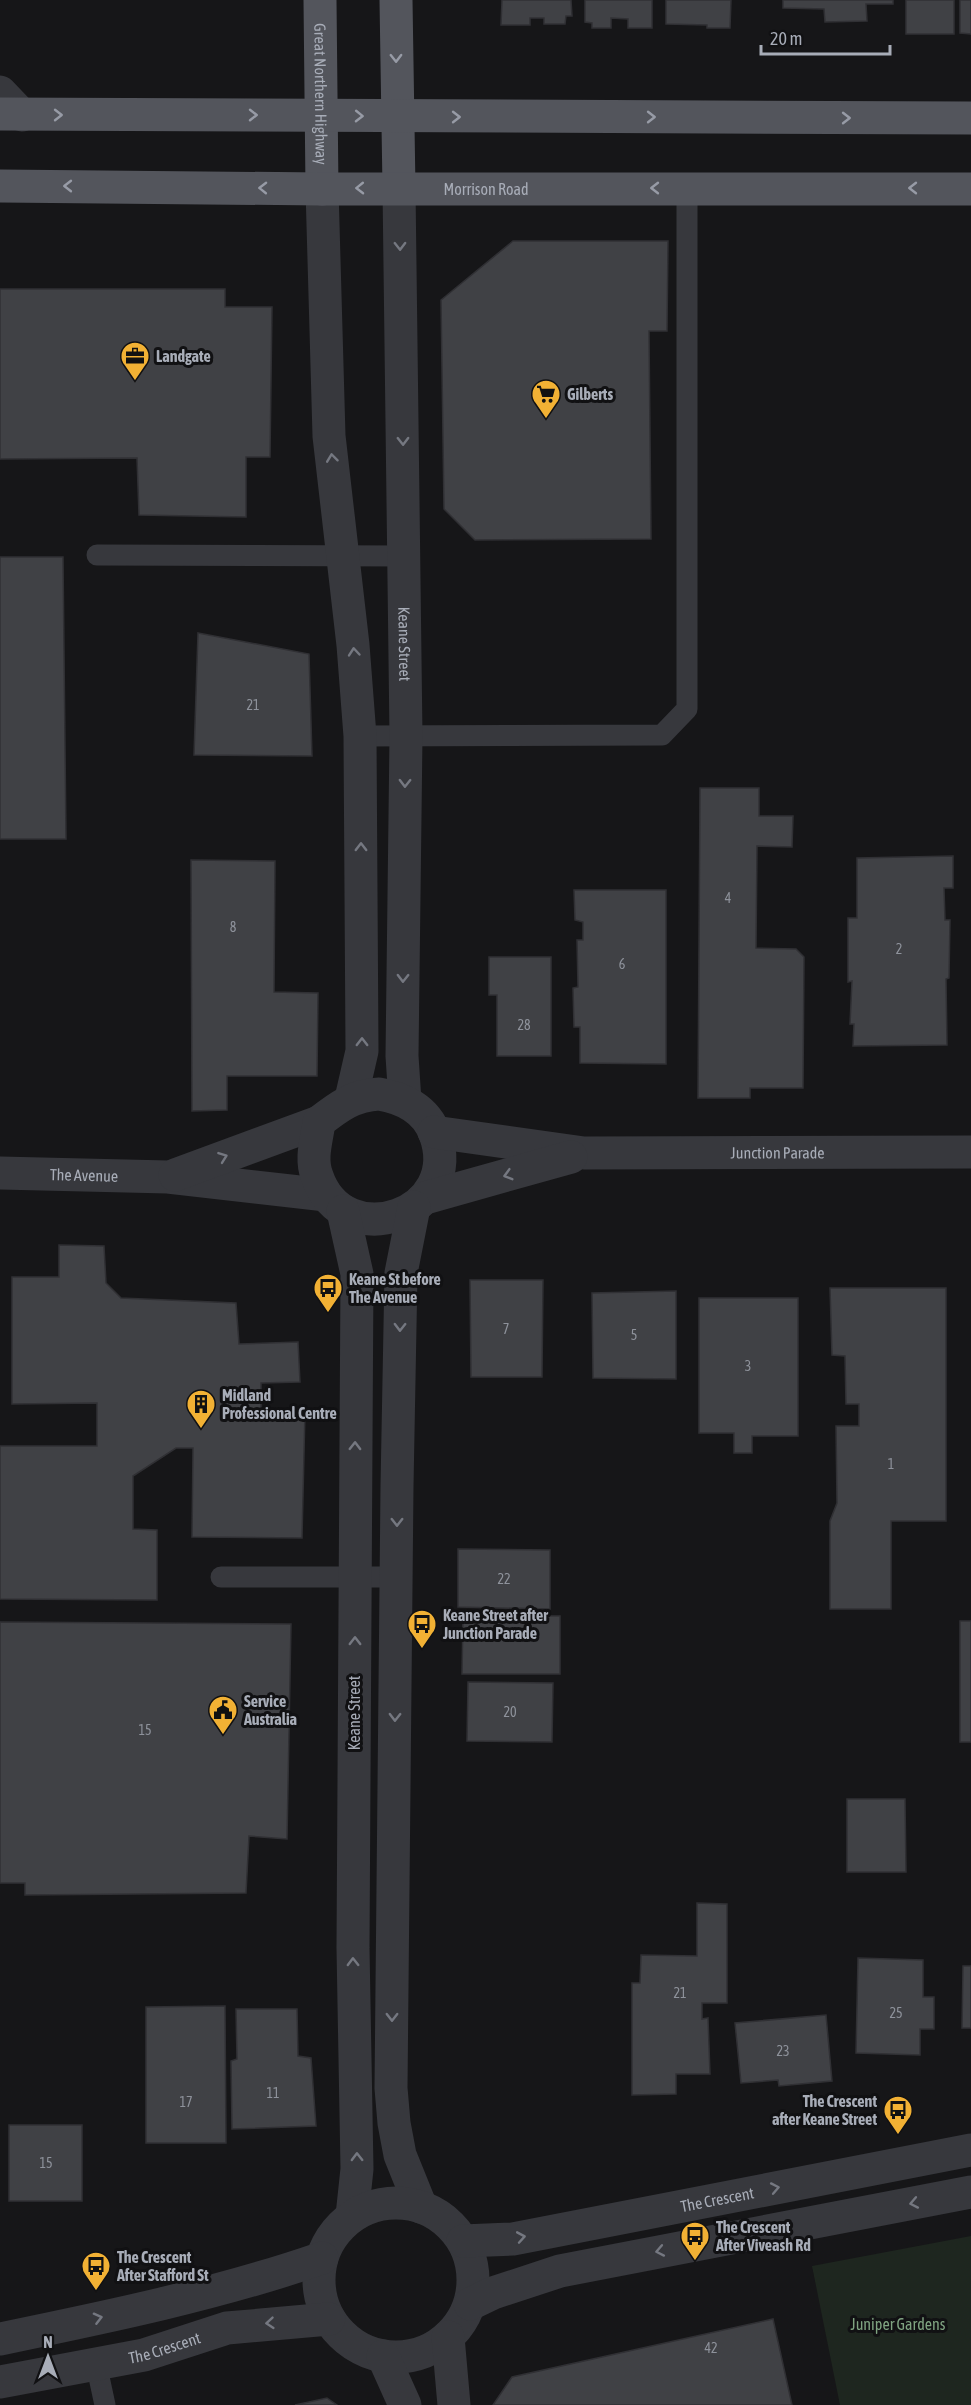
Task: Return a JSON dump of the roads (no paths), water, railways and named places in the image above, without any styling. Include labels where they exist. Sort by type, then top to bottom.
[{"type":"main road","name":"Great Northern Highway","points":[[320,0],[321,189]]},
{"type":"main road","points":[[396,0],[399,188]]},
{"type":"main road","points":[[7,107],[398,117],[971,118]]},
{"type":"main road","name":"Morrison Road","points":[[0,186],[321,189],[971,189]]},
{"type":"street","name":"Keane Street","points":[[399,188],[405,556],[406,736],[402,1056],[405,1101]]},
{"type":"street","points":[[321,189],[329,436],[360,736],[362,1051],[351,1099]]},
{"type":"street","points":[[420,1203],[398,1216],[380,1220],[361,1218],[335,1203],[316,1175],[314,1152],[319,1122],[351,1099],[365,1095],[379,1094],[405,1101],[427,1119],[434,1132],[440,1160],[435,1179],[420,1203],[401,1273],[391,2088],[400,2155],[420,2206]]},
{"type":"street","name":"The Avenue","points":[[168,1177],[319,1122]]},
{"type":"street","name":"Junction Parade","points":[[434,1132],[585,1153],[971,1152]]},
{"type":"street","name":"Junction Parade","points":[[420,1203],[585,1153]]},
{"type":"street","name":"The Avenue","points":[[0,1173],[168,1177],[335,1203]]},
{"type":"street","name":"Keane Street","points":[[335,1203],[357,1274],[353,1948],[357,2169],[352,2216]]},
{"type":"street","name":"The Crescent","points":[[463,2241],[513,2239],[971,2150]]},
{"type":"street","points":[[470,2304],[493,2293],[560,2271],[971,2192]]},
{"type":"street","points":[[398,2202],[420,2206],[438,2214],[452,2226],[463,2241],[471,2261],[474,2283],[470,2304],[461,2322],[434,2348],[418,2355],[383,2356],[361,2349],[343,2336],[329,2319],[321,2300],[318,2279],[321,2258],[333,2235],[352,2216],[374,2206],[398,2202]]},
{"type":"street","points":[[0,2339],[124,2312],[284,2271],[321,2258]]},
{"type":"street","name":"The Crescent","points":[[0,2382],[144,2355],[227,2328],[329,2319]]},
{"type":"street","points":[[448,2337],[454,2405]]},
{"type":"street","points":[[383,2356],[405,2405]]},
{"type":"lane","points":[[360,736],[662,735],[687,709],[687,188]]},
{"type":"lane","points":[[97,555],[405,556]]},
{"type":"lane","points":[[221,1577],[397,1577]]},
{"type":"lane","points":[[96,2363],[105,2405]]},
{"type":"place","name":"Landgate","points":[[135,382]]},
{"type":"place","name":"Gilberts","points":[[546,420]]},
{"type":"place","name":"Keane St before The Avenue","points":[[328,1314]]},
{"type":"place","name":"Midland Professional Centre","points":[[201,1430]]},
{"type":"place","name":"Keane Street after Junction Parade","points":[[422,1650]]},
{"type":"place","name":"Service Australia","points":[[223,1736]]},
{"type":"place","name":"The Crescent after Keane Street","points":[[898,2136]]},
{"type":"place","name":"The Crescent After Viveash Rd","points":[[695,2262]]},
{"type":"place","name":"The Crescent After Stafford St","points":[[96,2292]]},
{"type":"park label","name":"Juniper Gardens","points":[[898,2324]]}]
